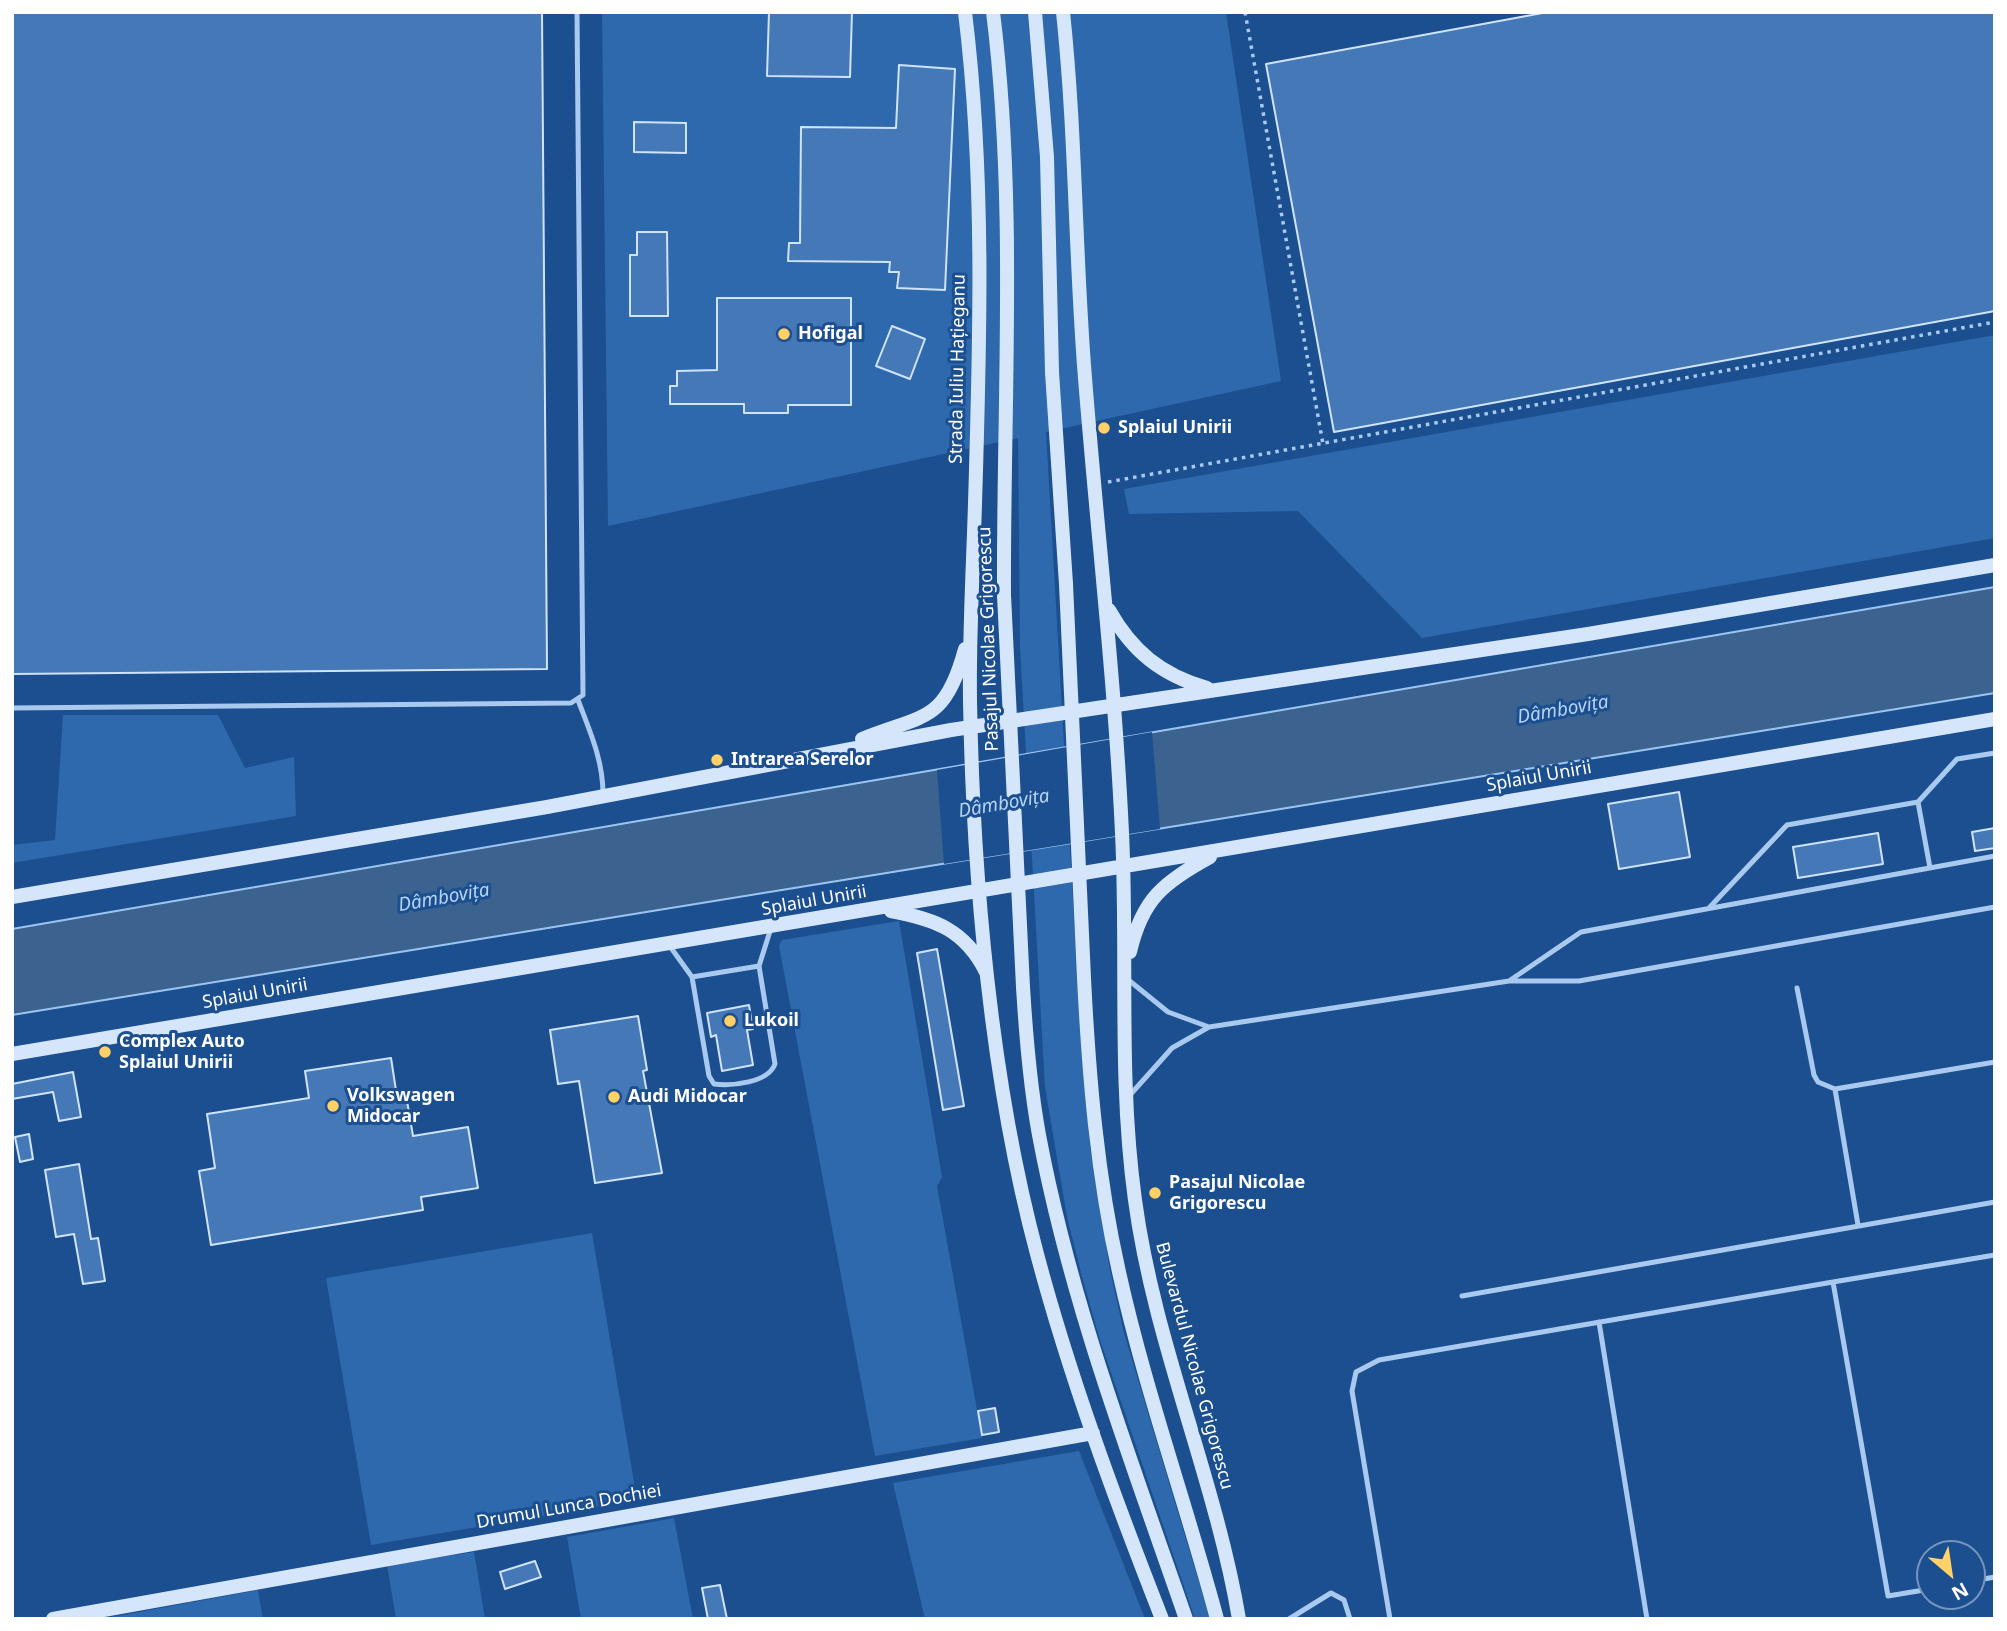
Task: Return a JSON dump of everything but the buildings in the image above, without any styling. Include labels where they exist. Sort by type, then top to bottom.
[{"type":"main road","name":"Strada Iuliu Hațieganu","points":[[965,12],[973,85],[978,250],[977,444],[970,630],[971,727],[980,891]]},
{"type":"main road","name":"Pasajul Nicolae Grigorescu","points":[[993,12],[1000,80],[1004,173],[1004,595],[1023,987],[1037,1122],[1063,1245],[1101,1373],[1186,1619]]},
{"type":"main road","points":[[1035,12],[1047,157],[1052,372],[1066,584],[1084,978],[1095,1123],[1116,1261],[1149,1392],[1217,1619]]},
{"type":"main road","points":[[1063,12],[1075,155],[1085,378],[1116,704]]},
{"type":"main road","points":[[12,897],[603,796],[971,727],[1588,634],[1995,565]]},
{"type":"main road","points":[[1107,605],[1124,635],[1149,662],[1177,679],[1213,690]]},
{"type":"main road","points":[[832,752],[908,724],[939,706],[953,686],[970,630]]},
{"type":"main road","name":"Bulevardul Nicolae Grigorescu","points":[[1116,704],[1124,867],[1127,1101],[1135,1197],[1149,1276],[1219,1534],[1239,1619]]},
{"type":"main road","name":"Splaiul Unirii","points":[[12,1054],[771,928],[1995,719]]},
{"type":"main road","points":[[1125,977],[1135,933],[1146,904],[1181,875],[1222,851]]},
{"type":"main road","points":[[980,891],[1003,1092],[1040,1265],[1093,1433],[1162,1619]]},
{"type":"main road","points":[[883,909],[931,919],[957,932],[971,946],[990,980]]},
{"type":"main road","name":"Drumul Lunca Dochiei","points":[[53,1619],[1093,1433]]},
{"type":"lane","points":[[12,708],[571,703],[583,695],[577,12]]},
{"type":"lane","points":[[578,700],[597,747],[603,772],[603,796]]},
{"type":"lane","points":[[1708,908],[1787,825],[1918,802],[1957,759],[1995,753]]},
{"type":"lane","points":[[1918,802],[1930,868]]},
{"type":"lane","points":[[1509,981],[1581,932],[1995,856]]},
{"type":"lane","points":[[1127,1101],[1148,1071],[1172,1048],[1209,1027],[1509,981],[1579,981],[1995,907]]},
{"type":"lane","points":[[669,945],[692,977],[709,1076],[714,1084],[724,1085],[765,1077],[772,1073],[775,1064],[759,966],[771,928]]},
{"type":"lane","points":[[692,977],[759,966]]},
{"type":"lane","points":[[1125,977],[1168,1012],[1209,1027]]},
{"type":"lane","points":[[1797,988],[1814,1075],[1818,1082],[1835,1089],[1995,1062]]},
{"type":"lane","points":[[1835,1089],[1858,1225]]},
{"type":"lane","points":[[1462,1296],[1995,1202]]},
{"type":"lane","points":[[1390,1619],[1352,1391],[1356,1372],[1379,1360],[1995,1255]]},
{"type":"lane","points":[[1833,1282],[1888,1596],[1916,1591]]},
{"type":"lane","points":[[1599,1322],[1647,1619]]},
{"type":"lane","points":[[1289,1619],[1331,1593],[1344,1600],[1350,1619]]},
{"type":"path","points":[[1245,12],[1323,444]]},
{"type":"path","points":[[1095,484],[1995,322]]},
{"type":"shaded area","points":[[602,12],[1226,12],[1281,381],[1046,432],[1078,987],[1090,1147],[1110,1270],[1124,1333],[1210,1619],[1195,1619],[1100,1340],[1067,1217],[1045,1087],[1020,647],[1018,438],[608,526]]},
{"type":"shaded area","points":[[1995,335],[1995,538],[1422,638],[1298,511],[1129,514],[1124,489]]},
{"type":"shaded area","points":[[63,715],[218,715],[245,768],[294,757],[296,816],[12,863],[12,845],[55,840]]},
{"type":"shaded area","points":[[899,921],[942,1177],[937,1186],[982,1438],[875,1456],[779,946],[782,940]]},
{"type":"shaded area","points":[[592,1233],[637,1500],[371,1545],[326,1278]]},
{"type":"shaded area","points":[[1079,1451],[1145,1619],[925,1619],[893,1483]]},
{"type":"shaded area","points":[[674,1518],[693,1619],[581,1619],[567,1537]]},
{"type":"shaded area","points":[[474,1552],[485,1619],[396,1619],[387,1565]]},
{"type":"shaded area","points":[[258,1590],[263,1619],[101,1619]]},
{"type":"water","name":"Dâmbovița","points":[[1995,587],[1995,693],[12,1015],[12,929]]},
{"type":"pier","points":[[1152,732],[1160,829],[944,864],[937,770]]},
{"type":"place","name":"Hofigal","points":[[784,334]]},
{"type":"place","name":"Splaiul Unirii","points":[[1104,428]]},
{"type":"place","name":"Intrarea Serelor","points":[[717,760]]},
{"type":"place","name":"Lukoil","points":[[730,1021]]},
{"type":"place","name":"Complex Auto Splaiul Unirii","points":[[105,1052]]},
{"type":"place","name":"Audi Midocar","points":[[614,1097]]},
{"type":"place","name":"Volkswagen Midocar","points":[[333,1106]]},
{"type":"place","name":"Pasajul Nicolae Grigorescu","points":[[1155,1193]]}]
